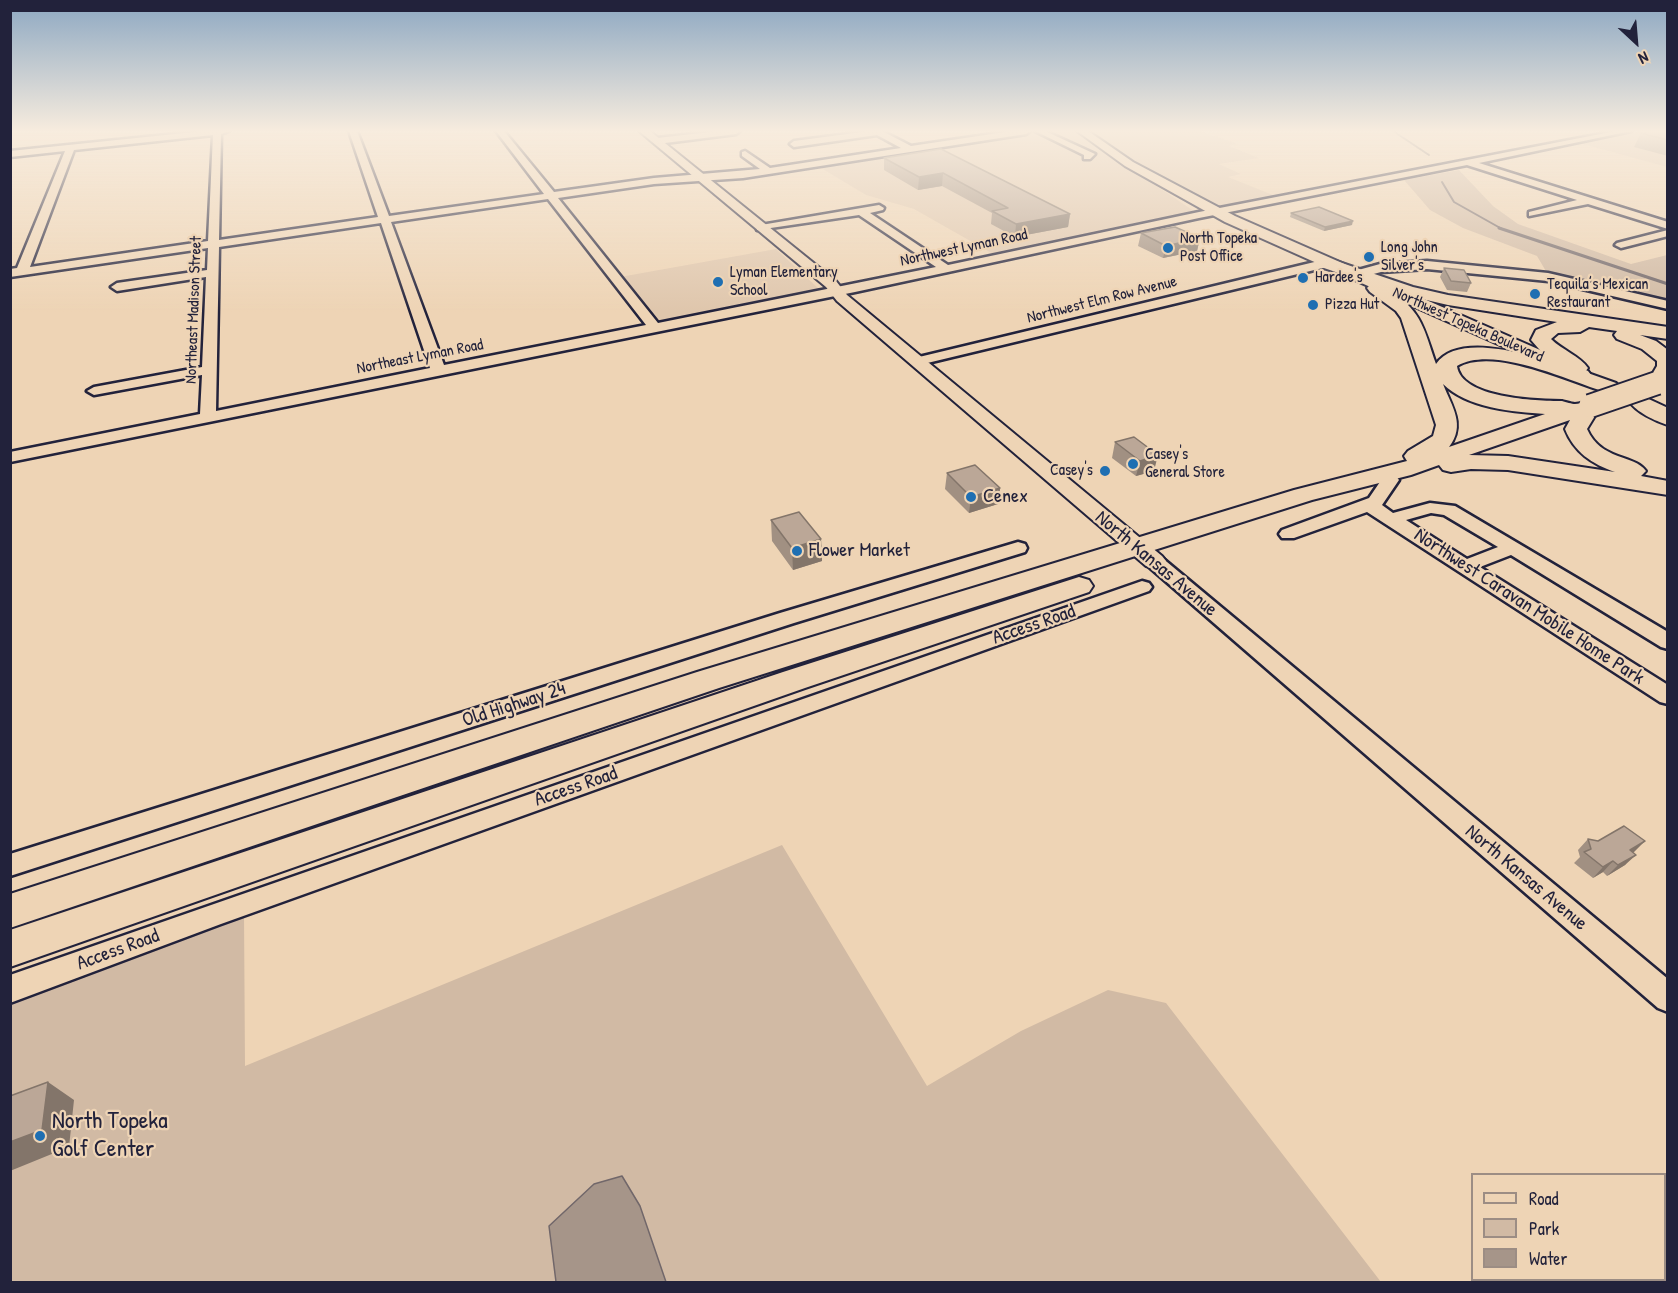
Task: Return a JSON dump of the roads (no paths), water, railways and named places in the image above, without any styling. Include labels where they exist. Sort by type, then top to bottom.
[{"type":"highway","points":[[1328,263],[1362,277],[1407,291],[1448,300],[1668,333]]},
{"type":"highway","points":[[1362,277],[1402,307],[1410,317],[1447,424],[1446,435],[1436,446],[1392,474]]},
{"type":"highway","points":[[10,950],[783,684],[1144,565],[1392,474],[1664,381],[1667,359],[1656,349],[1639,340],[1616,332],[1588,327],[1561,327],[1543,334],[1541,340],[1553,353],[1609,387]]},
{"type":"highway","points":[[1590,406],[1539,408],[1493,400],[1456,384],[1446,375],[1446,364],[1462,355],[1491,354],[1533,363],[1609,387]]},
{"type":"highway","points":[[1640,401],[1668,411]]},
{"type":"highway","points":[[1640,401],[1668,418]]},
{"type":"highway","points":[[1590,406],[1576,429],[1582,444],[1592,452],[1624,468],[1668,480]]},
{"type":"highway","points":[[1392,474],[1454,464],[1486,462],[1532,466],[1668,488]]},
{"type":"highway","points":[[10,911],[708,680],[1144,565]]},
{"type":"main road","name":"North Kansas Avenue","points":[[717,191],[831,284],[842,298],[919,361],[1144,565]]},
{"type":"main road","points":[[1178,191],[1217,213],[1328,263]]},
{"type":"main road","name":"Northwest Topeka Boulevard","points":[[1362,277],[1640,401]]},
{"type":"street","points":[[16,273],[52,191]]},
{"type":"street","name":"Northeast Madison Street","points":[[208,418],[212,245],[216,191]]},
{"type":"street","points":[[375,191],[440,372]]},
{"type":"street","points":[[547,191],[655,328]]},
{"type":"street","points":[[16,273],[583,191]]},
{"type":"street","name":"Northwest Lyman Road","points":[[836,291],[1323,191]]},
{"type":"street","points":[[1559,191],[1668,226]]},
{"type":"street","points":[[1533,214],[1589,201]]},
{"type":"street","points":[[761,228],[879,208]]},
{"type":"street","points":[[861,211],[946,269]]},
{"type":"street","points":[[1621,244],[1668,232]]},
{"type":"street","name":"Northwest Elm Row Avenue","points":[[919,361],[1328,263]]},
{"type":"street","points":[[1362,277],[1380,268],[1420,265],[1527,275],[1576,283],[1668,305]]},
{"type":"street","points":[[117,287],[211,273]]},
{"type":"street","name":"Northeast Lyman Road","points":[[10,457],[836,291]]},
{"type":"street","points":[[94,391],[208,370]]},
{"type":"street","points":[[1288,534],[1375,502],[1392,474]]},
{"type":"street","name":"Northwest Caravan Mobile Home Park","points":[[1369,505],[1668,696]]},
{"type":"street","name":"Northwest Caravan Mobile Home Park","points":[[1391,519],[1430,508],[1443,508],[1454,512],[1668,642]]},
{"type":"street","name":"Old Highway 24","points":[[10,865],[787,618],[1018,548]]},
{"type":"street","points":[[1465,566],[1513,548]]},
{"type":"street","name":"Access Road","points":[[10,989],[228,910],[1144,565]]},
{"type":"street","name":"North Kansas Avenue","points":[[1144,565],[1668,998]]},
{"type":"water","points":[[622,1176],[640,1206],[666,1282],[556,1282],[549,1226],[594,1184]]},
{"type":"waterway","points":[[1448,191],[1454,202],[1502,229]]},
{"type":"waterway","points":[[1502,229],[1668,284]]},
{"type":"place","name":"North Topeka Post Office","points":[[1168,248]]},
{"type":"place","name":"Long John Silver's","points":[[1369,257]]},
{"type":"place","name":"Hardee's","points":[[1303,278]]},
{"type":"place","name":"Lyman Elementary School","points":[[718,282]]},
{"type":"place","name":"Tequila’s Mexican Restaurant","points":[[1535,294]]},
{"type":"place","name":"Pizza Hut","points":[[1313,305]]},
{"type":"place","name":"Casey's General Store","points":[[1133,464]]},
{"type":"place","name":"Casey's","points":[[1105,471]]},
{"type":"place","name":"Cenex","points":[[971,497]]},
{"type":"place","name":"Flower Market","points":[[797,551]]},
{"type":"place","name":"North Topeka Golf Center","points":[[40,1136]]}]
